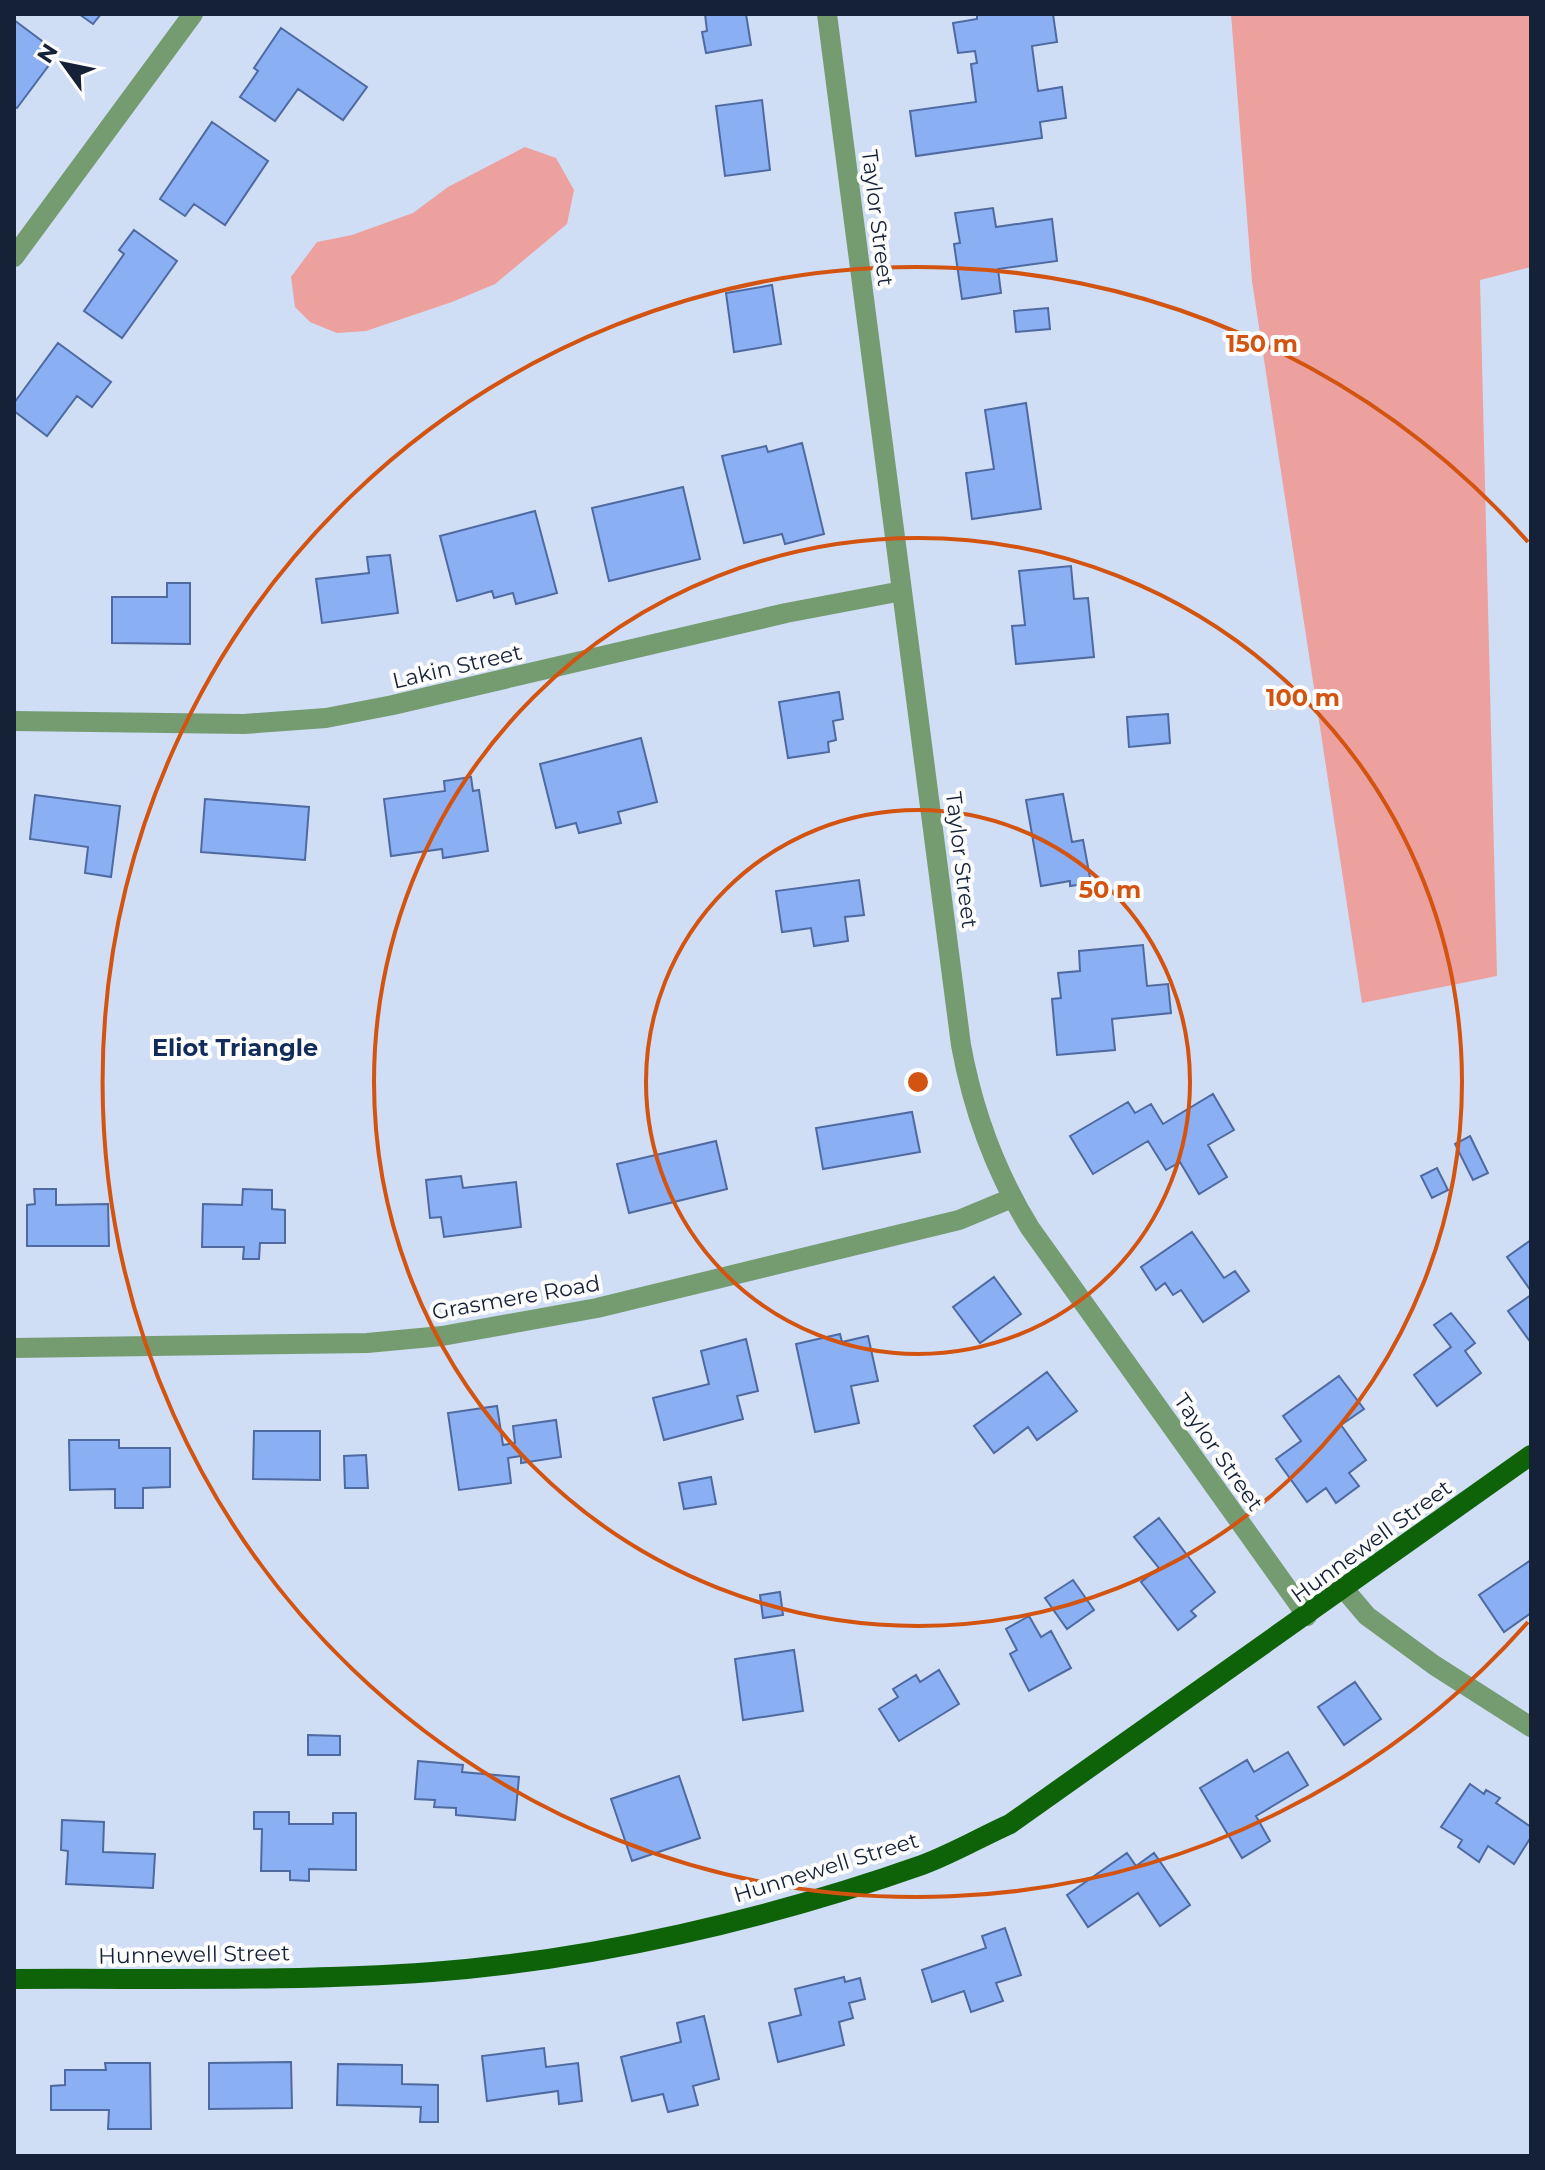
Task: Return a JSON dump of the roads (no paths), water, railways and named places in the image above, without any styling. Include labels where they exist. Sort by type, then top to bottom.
[{"type":"main road","name":"Hunnewell Street","points":[[14,1979],[357,1976],[435,1972],[619,1946],[724,1923],[925,1864],[1010,1824],[1531,1455]]},
{"type":"street","points":[[14,257],[193,14]]},
{"type":"street","name":"Taylor Street","points":[[827,14],[966,1075],[983,1132],[1012,1198],[1037,1237],[1307,1616]]},
{"type":"street","name":"Lakin Street","points":[[14,721],[244,724],[326,718],[786,613],[902,591]]},
{"type":"street","name":"Grasmere Road","points":[[14,1348],[367,1343],[442,1336],[547,1318],[959,1220],[1012,1198]]},
{"type":"street","points":[[1344,1589],[1367,1616],[1434,1665],[1531,1727]]},
{"type":"district","name":"Eliot Triangle","points":[[235,1048]]}]
